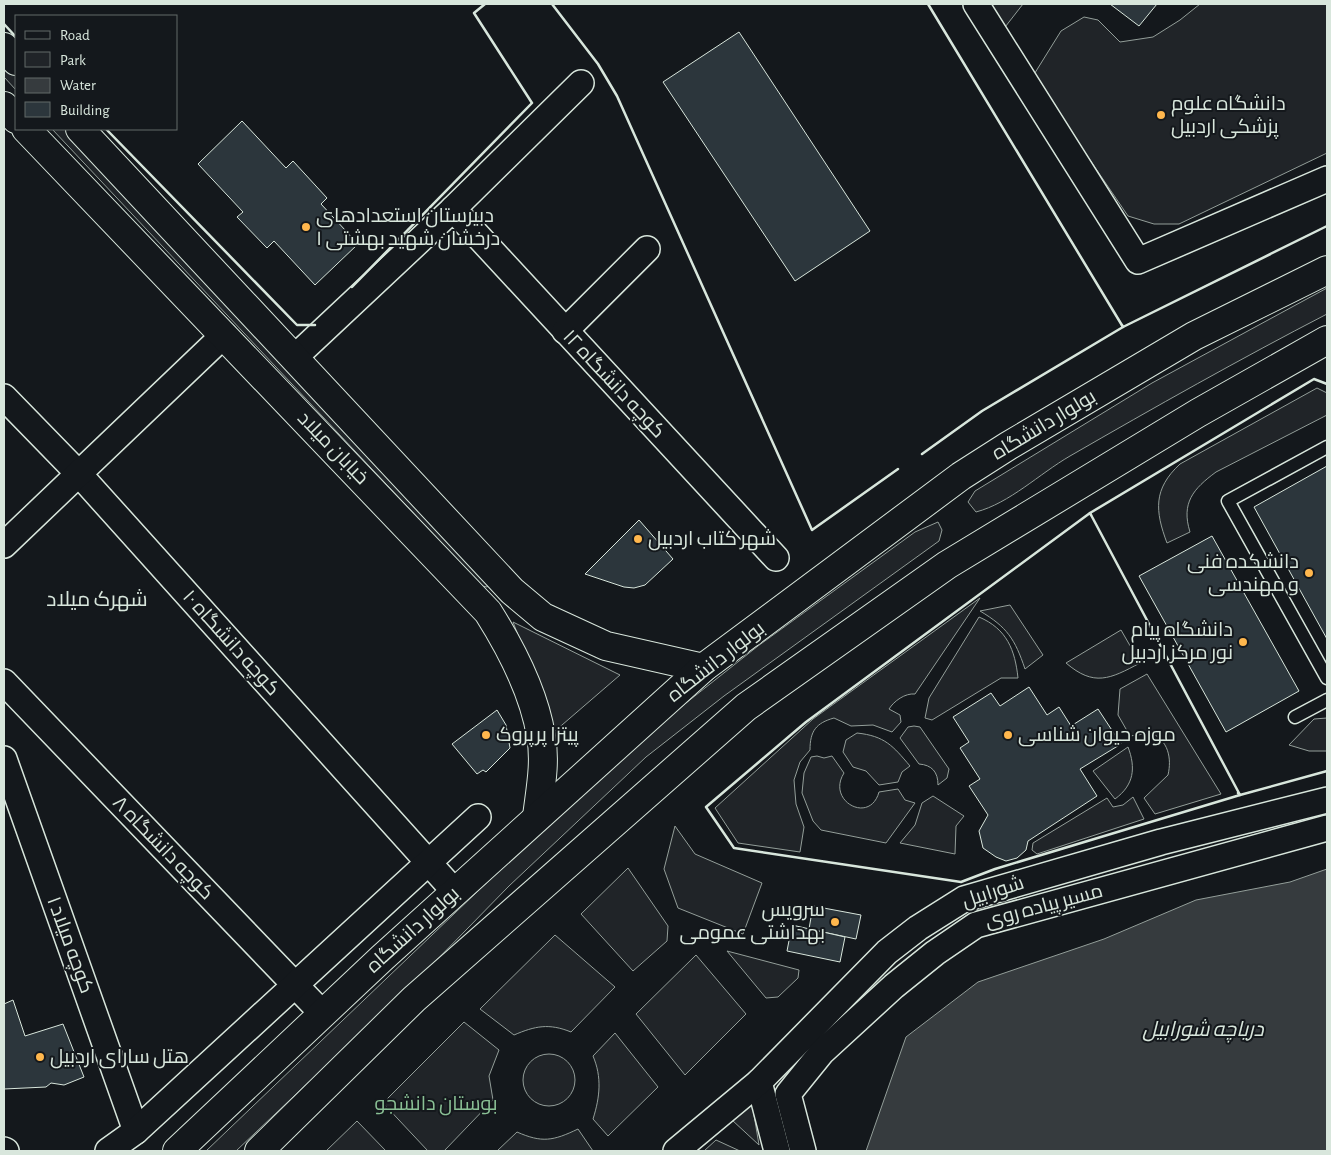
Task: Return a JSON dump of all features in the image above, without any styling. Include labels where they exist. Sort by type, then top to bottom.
[{"type":"main road","points":[[4,47],[15,59]]},
{"type":"main road","points":[[4,106],[15,118]]},
{"type":"main road","name":"خیابان میلاد","points":[[27,130],[488,612],[505,639],[529,690],[542,737],[542,775],[537,817]]},
{"type":"main road","name":"خیابان میلاد","points":[[81,130],[512,591],[543,616],[606,646],[703,668]]},
{"type":"main road","name":"بولوار دانشگاه","points":[[177,1151],[322,1013],[703,668],[961,476],[1008,446],[1194,336],[1327,270]]},
{"type":"main road","points":[[259,1151],[414,999],[746,707],[963,556],[1190,418],[1326,343]]},
{"type":"main road","points":[[488,612],[496,616],[506,614],[512,608],[515,600],[512,591]]},
{"type":"street","points":[[976,4],[1138,261],[1327,179]]},
{"type":"street","points":[[294,358],[453,209],[581,83]]},
{"type":"street","name":"کوچه دانشگاه ۱۲","points":[[453,209],[776,558]]},
{"type":"street","points":[[565,330],[647,249]]},
{"type":"street","points":[[4,545],[224,334]]},
{"type":"street","name":"کوچه دانشگاه ۱۰","points":[[4,397],[79,474],[455,892]]},
{"type":"street","name":"کوچه دانشگاه ۸","points":[[4,682],[322,1013]]},
{"type":"street","name":"کوچه میلاد ۱","points":[[4,759],[136,1131]]},
{"type":"street","name":"شورابیل","points":[[676,1151],[759,1082],[887,952],[918,928],[964,899],[1161,842],[1327,800]]},
{"type":"street","points":[[108,1151],[136,1131],[478,817]]},
{"type":"street","name":"مسیر پیاده روی","points":[[803,1151],[788,1094],[822,1052],[894,986],[935,953],[976,925],[1327,828]]},
{"type":"street","points":[[759,1082],[777,1151]]},
{"type":"lane","points":[[1327,447],[1228,501],[1327,678]]},
{"type":"lane","points":[[1295,717],[1327,700]]},
{"type":"green space","points":[[985,4],[1023,4],[1002,31]]},
{"type":"green space","points":[[1200,4],[1327,4],[1327,153],[1179,224],[1154,224],[1128,216],[1033,76],[1061,31],[1084,17],[1098,20],[1120,42],[1153,37],[1180,20]]},
{"type":"green space","points":[[4,64],[15,76],[15,89],[4,77]]},
{"type":"green space","points":[[53,130],[66,130],[216,288],[490,585],[487,587],[482,586]]},
{"type":"green space","points":[[1327,288],[1327,314],[1262,348],[1070,456],[1001,502],[976,512],[968,502],[975,491],[1152,383]]},
{"type":"green space","points":[[1317,388],[1327,393],[1327,415],[1216,472],[1208,478],[1195,491],[1188,505],[1187,513],[1190,532],[1167,543],[1160,521],[1159,501],[1165,482],[1171,473],[1180,464]]},
{"type":"green space","points":[[938,522],[942,530],[939,541],[724,696],[646,757],[509,886],[424,973],[236,1151],[206,1151],[500,870],[643,737],[758,646],[915,532]]},
{"type":"green space","points":[[980,598],[915,694],[900,698],[889,709],[900,715],[901,722],[892,732],[873,725],[851,726],[834,718],[823,722],[815,729],[811,738],[810,750],[800,762],[794,780],[796,804],[804,827],[800,852],[738,843],[715,808],[813,719]]},
{"type":"green space","points":[[1010,605],[1043,655],[1025,669],[1018,650],[1009,635],[997,623],[980,611]]},
{"type":"green space","points":[[979,617],[989,622],[1008,641],[1015,658],[1018,678],[1001,678],[932,720],[925,718],[929,698]]},
{"type":"green space","points":[[513,622],[620,675],[555,731]]},
{"type":"green space","points":[[1121,630],[1140,663],[1111,676],[1094,678],[1076,671],[1066,663]]},
{"type":"green space","points":[[1147,674],[1221,794],[1155,814],[1144,798],[1168,775],[1169,756],[1165,745],[1157,736],[1151,733],[1130,736],[1118,715],[1120,689]]},
{"type":"green space","points":[[1327,718],[1327,751],[1309,751],[1289,745],[1314,719]]},
{"type":"green space","points":[[908,727],[920,727],[949,769],[947,778],[938,785],[937,776],[933,770],[919,764],[900,738]]},
{"type":"green space","points":[[857,733],[882,739],[910,766],[902,772],[898,782],[879,785],[866,771],[853,767],[843,752],[846,740]]},
{"type":"green space","points":[[1128,747],[1132,762],[1132,776],[1126,788],[1115,799],[1093,771]]},
{"type":"green space","points":[[832,756],[844,773],[840,783],[841,792],[845,800],[851,805],[859,808],[867,807],[874,802],[879,792],[898,789],[905,800],[915,803],[886,843],[821,830],[813,821],[802,793],[804,773],[811,757],[824,758]]},
{"type":"green space","points":[[933,796],[964,816],[956,826],[955,854],[900,843],[915,825],[922,803]]},
{"type":"green space","points":[[1133,797],[1144,819],[1037,854],[1032,850],[1033,843],[1107,798],[1113,807],[1123,805]]},
{"type":"green space","points":[[675,826],[695,854],[762,883],[743,934],[678,908],[664,869]]},
{"type":"green space","points":[[628,868],[668,926],[667,941],[633,971],[581,914]]},
{"type":"green space","name":"بوستان دانشجو","points":[[555,935],[615,987],[571,1032],[556,1027],[542,1027],[529,1029],[514,1035],[480,1009]]},
{"type":"green space","points":[[727,951],[799,970],[798,978],[778,997],[766,998]]},
{"type":"green space","points":[[696,955],[746,1014],[685,1075],[636,1014]]},
{"type":"green space","name":"بوستان دانشجو","points":[[464,1022],[499,1050],[489,1076],[493,1100],[444,1151],[428,1151],[383,1103]]},
{"type":"green space","points":[[615,1033],[658,1087],[608,1136],[593,1119],[597,1103],[599,1079],[593,1056]]},
{"type":"green space","name":"بوستان دانشجو","points":[[549,1054],[563,1058],[571,1066],[575,1080],[571,1094],[563,1102],[549,1106],[535,1102],[527,1094],[523,1080],[527,1066],[535,1058]]},
{"type":"green space","points":[[752,1103],[759,1145],[732,1120]]},
{"type":"green space","name":"بوستان دانشجو","points":[[357,1121],[386,1151],[326,1151]]},
{"type":"green space","name":"بوستان دانشجو","points":[[578,1129],[593,1151],[497,1151],[517,1132],[534,1138],[548,1139]]},
{"type":"green space","points":[[716,1140],[740,1151],[704,1151]]},
{"type":"water","name":"دریاچه شورابیل","points":[[1327,869],[1327,1151],[866,1151],[906,1037],[978,982],[1104,939],[1196,900],[1290,882]]},
{"type":"building","points":[[1110,4],[1157,4],[1139,26]]},
{"type":"building","points":[[739,32],[870,231],[795,281],[663,82]]},
{"type":"building","points":[[242,121],[286,168],[293,161],[327,198],[321,204],[358,244],[315,285],[274,241],[267,248],[237,217],[243,212],[198,164]]},
{"type":"building","name":"دانشکده فنی و مهندسی","points":[[1327,466],[1327,639],[1254,507]]},
{"type":"building","name":"شهر کتاب اردبیل","points":[[639,520],[673,559],[645,585],[634,588],[624,587],[585,574]]},
{"type":"building","points":[[1212,536],[1299,691],[1226,732],[1139,576]]},
{"type":"building","points":[[1029,687],[1047,715],[1059,707],[1071,726],[1098,709],[1121,744],[1080,769],[1097,796],[1028,841],[1026,850],[1017,858],[1006,861],[983,848],[979,831],[988,815],[969,786],[980,779],[960,748],[969,742],[953,717],[991,693],[1000,706]]},
{"type":"building","name":"پیتزا پرپروک","points":[[497,710],[506,725],[510,748],[486,772],[483,770],[477,774],[452,744]]},
{"type":"building","name":"سرویس بهداشتی عمومی","points":[[813,906],[861,915],[856,939],[809,929]]},
{"type":"building","points":[[792,925],[845,937],[840,962],[787,951]]},
{"type":"building","name":"هتل سارای اردبیل","points":[[13,1000],[25,1036],[63,1024],[84,1077],[64,1085],[51,1083],[46,1087],[4,1089],[4,1004]]},
{"type":"wall","points":[[352,287],[532,103],[474,13],[485,4]]},
{"type":"wall","points":[[552,4],[598,64],[617,96],[812,530],[898,469]]},
{"type":"wall","points":[[922,454],[982,411],[1123,327],[928,4]]},
{"type":"wall","points":[[4,24],[15,36]]},
{"type":"wall","points":[[107,130],[297,325],[315,325]]},
{"type":"wall","points":[[1122,325],[1123,327],[1327,226]]},
{"type":"wall","points":[[1091,515],[1090,513],[1314,379],[1327,384]]},
{"type":"wall","points":[[1090,513],[1240,795],[995,869],[961,882],[734,848],[706,807],[806,722],[1090,513]]},
{"type":"wall","points":[[1238,793],[1240,795],[1327,771]]},
{"type":"place","name":"دانشگاه علوم پزشکی اردبیل","points":[[1161,115]]},
{"type":"place","name":"دبیرستان استعدادهای درخشان شهید بهشتی ۱","points":[[306,227]]},
{"type":"place","name":"شهر کتاب اردبیل","points":[[638,539]]},
{"type":"place","name":"دانشکده فنی و مهندسی","points":[[1309,573]]},
{"type":"place","name":"دانشگاه پیام نور مرکز اردبیل","points":[[1243,642]]},
{"type":"place","name":"پیتزا پرپروک","points":[[486,735]]},
{"type":"place","name":"موزه حیوان شناسی","points":[[1008,735]]},
{"type":"place","name":"سرویس بهداشتی عمومی","points":[[835,922]]},
{"type":"place","name":"هتل سارای اردبیل","points":[[40,1057]]},
{"type":"district","name":"شهرک میلاد","points":[[97,599]]}]
